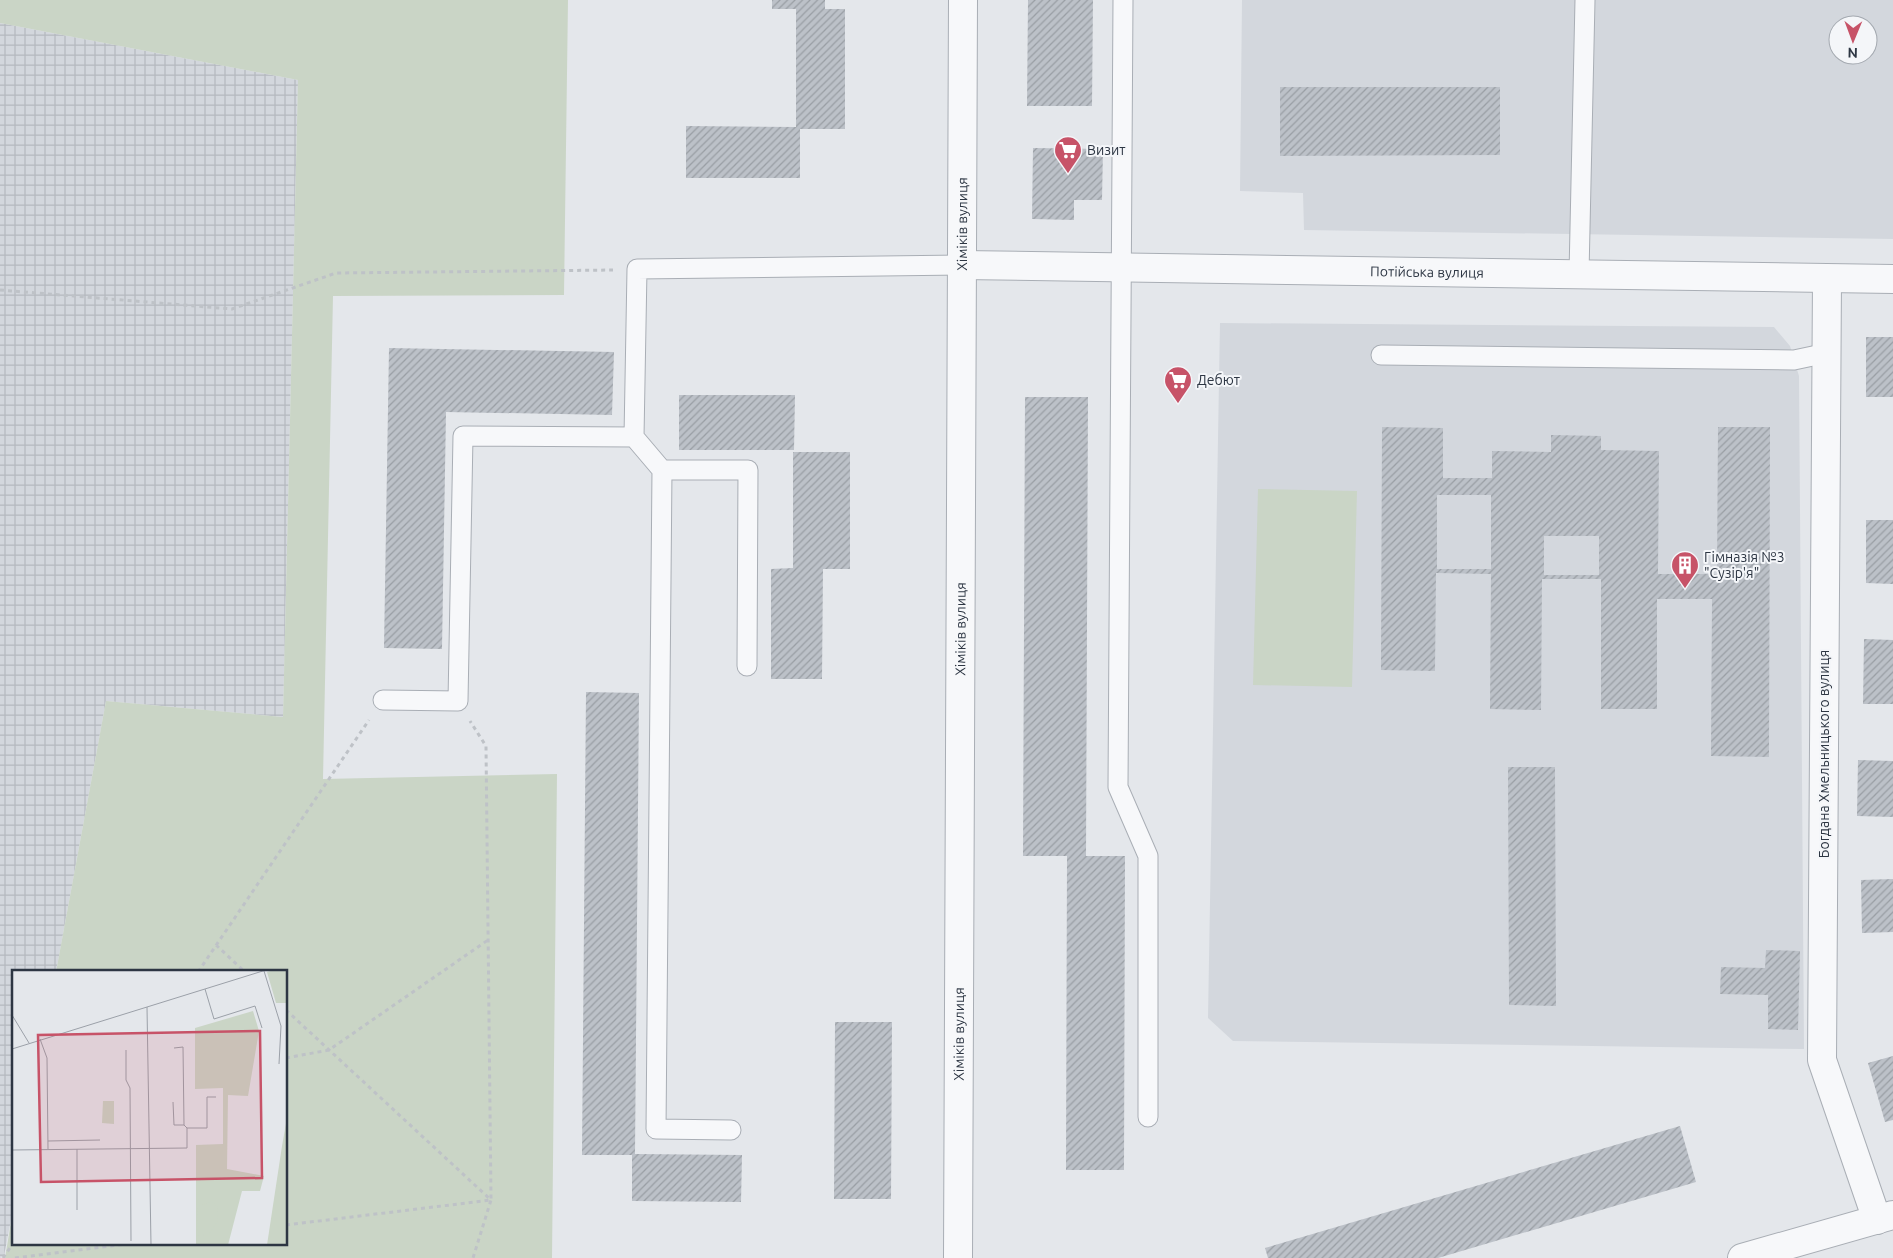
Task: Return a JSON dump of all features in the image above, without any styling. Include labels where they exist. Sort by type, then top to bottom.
[{"type":"street","name":"Хіміків вулиця","points":[[958,1258],[963,0]]},
{"type":"street","name":"Потійська вулиця","points":[[962,265],[1893,279]]},
{"type":"street","name":"Богдана Хмельницького вулиця","points":[[1827,279],[1822,1060],[1885,1217]]},
{"type":"street","points":[[1742,1258],[1885,1217]]},
{"type":"lane","points":[[1124,0],[1118,787],[1148,856],[1148,1116]]},
{"type":"lane","points":[[1579,274],[1585,0]]},
{"type":"lane","points":[[731,1130],[656,1129],[662,470],[634,437],[637,269],[962,265]]},
{"type":"lane","points":[[1381,355],[1794,360],[1826,353]]},
{"type":"lane","points":[[383,700],[458,701],[463,436],[634,437]]},
{"type":"lane","points":[[662,470],[748,470],[747,666]]},
{"type":"path","points":[[0,290],[232,309],[336,273],[637,269]]},
{"type":"path","points":[[199,970],[383,700]]},
{"type":"path","points":[[458,701],[486,746],[491,1200],[473,1258]]},
{"type":"path","points":[[288,1058],[329,1050],[488,940]]},
{"type":"path","points":[[216,945],[243,970]]},
{"type":"path","points":[[288,1012],[491,1200]]},
{"type":"path","points":[[288,1225],[491,1200]]},
{"type":"path","points":[[3,1258],[12,1245]]},
{"type":"path","points":[[14,1258],[111,1246]]},
{"type":"shaded area","points":[[1242,0],[1893,0],[1893,239],[1304,230],[1303,193],[1240,191]]},
{"type":"shaded area","points":[[0,23],[298,80],[283,717],[106,701],[56,970],[12,970],[12,1214],[4,1256],[0,1258]]},
{"type":"shaded area","points":[[1220,323],[1774,327],[1790,346],[1799,376],[1804,1049],[1233,1041],[1208,1018]]},
{"type":"green space","points":[[0,0],[568,0],[564,295],[333,296],[323,779],[557,774],[552,1258],[5,1258],[12,1216],[12,1246],[288,1246],[288,970],[56,970],[106,701],[283,717],[298,80],[0,23]]},
{"type":"green space","points":[[1258,489],[1357,491],[1352,687],[1253,685]]},
{"type":"building","points":[[772,0],[825,0],[825,9],[845,9],[845,129],[800,129],[800,178],[686,178],[686,126],[796,127],[796,9],[772,9]]},
{"type":"building","points":[[1028,0],[1093,0],[1092,106],[1027,106]]},
{"type":"building","points":[[1280,87],[1500,87],[1500,155],[1280,156]]},
{"type":"building","name":"Визит","points":[[1033,148],[1103,149],[1102,200],[1074,200],[1074,220],[1032,219]]},
{"type":"building","points":[[1866,337],[1893,337],[1893,397],[1866,397]]},
{"type":"building","points":[[389,348],[614,352],[612,415],[446,412],[442,649],[384,648]]},
{"type":"building","points":[[679,395],[795,395],[794,450],[679,450]]},
{"type":"building","points":[[1025,397],[1088,397],[1086,856],[1125,856],[1124,1170],[1066,1170],[1067,856],[1023,856]]},
{"type":"building","name":"Гімназія №3 \"Сузір'я\"","points":[[1382,427],[1443,428],[1443,478],[1492,478],[1492,451],[1551,452],[1551,435],[1601,436],[1601,450],[1659,451],[1658,574],[1717,574],[1718,427],[1770,427],[1769,757],[1711,756],[1712,599],[1657,599],[1657,709],[1601,709],[1601,579],[1542,579],[1541,710],[1490,709],[1491,574],[1436,573],[1435,671],[1381,670]],"holes":[[[1437,495],[1491,495],[1491,569],[1437,569]],[[1544,536],[1599,536],[1599,575],[1544,575]]]},
{"type":"building","points":[[793,452],[850,452],[850,569],[823,569],[822,679],[771,679],[771,569],[793,568]]},
{"type":"building","points":[[1866,520],[1893,520],[1893,584],[1866,583]]},
{"type":"building","points":[[1864,639],[1893,640],[1893,704],[1863,704]]},
{"type":"building","points":[[586,692],[639,693],[635,1154],[742,1155],[741,1202],[632,1201],[632,1155],[582,1155]]},
{"type":"building","points":[[1858,760],[1893,761],[1893,817],[1857,816]]},
{"type":"building","points":[[1508,767],[1555,767],[1556,1006],[1509,1005]]},
{"type":"building","points":[[1893,879],[1893,932],[1862,933],[1861,880]]},
{"type":"building","points":[[1766,950],[1800,951],[1798,1030],[1768,1029],[1768,995],[1720,994],[1721,967],[1765,968]]},
{"type":"building","points":[[835,1022],[892,1022],[891,1199],[834,1199]]},
{"type":"building","points":[[1893,1056],[1893,1120],[1885,1122],[1868,1063]]},
{"type":"building","points":[[1680,1126],[1696,1182],[1438,1258],[1268,1258],[1265,1248]]},
{"type":"place","name":"Визит","points":[[1068,174]]},
{"type":"place","name":"Дебют","points":[[1178,404]]},
{"type":"place","name":"Гімназія №3 \"Сузір'я\"","points":[[1685,589]]}]
